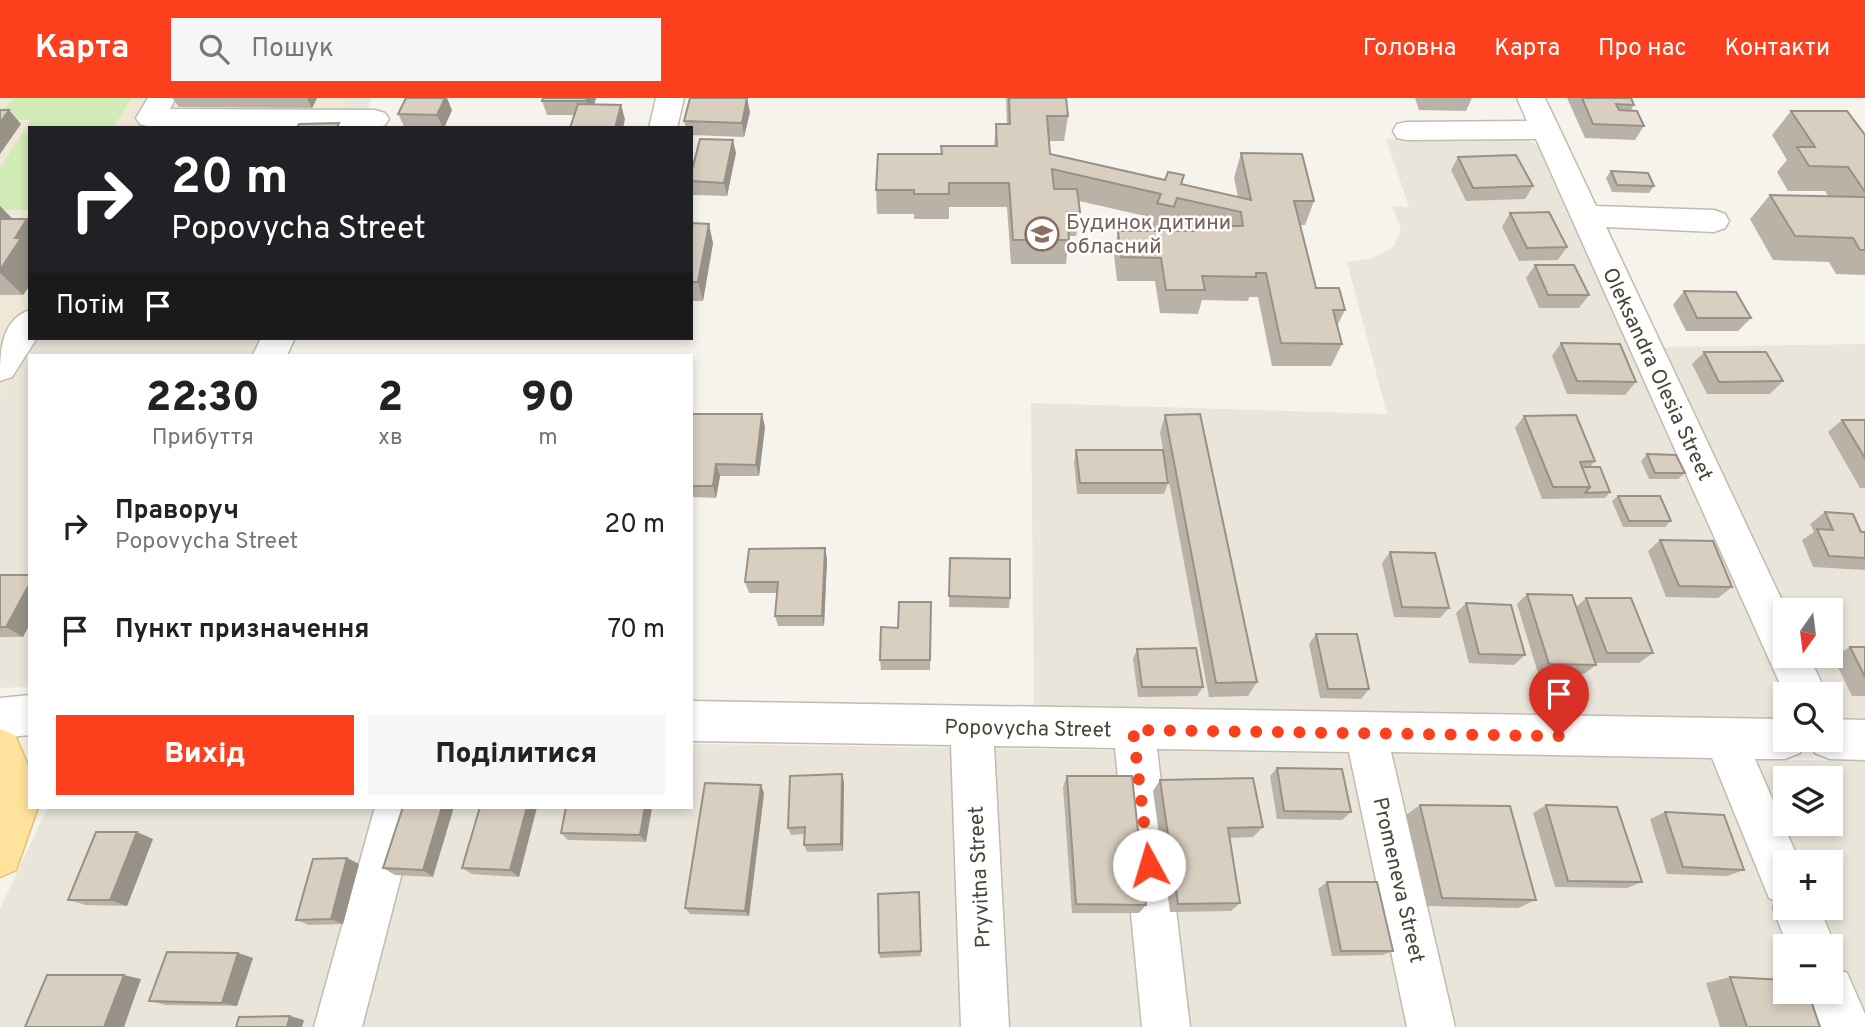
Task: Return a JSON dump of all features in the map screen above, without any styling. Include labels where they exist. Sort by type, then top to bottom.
[{"type":"main road","points":[[0,749],[19,798],[0,854]]},
{"type":"street","points":[[162,98],[150,118],[376,115]]},
{"type":"street","points":[[663,126],[670,98]]},
{"type":"street","name":"Oleksandra Olesia Street","points":[[1531,98],[1773,623]]},
{"type":"street","points":[[1407,131],[1545,130]]},
{"type":"street","points":[[1586,216],[1714,220]]},
{"type":"street","points":[[0,368],[28,325]]},
{"type":"street","points":[[0,718],[28,715]]},
{"type":"street","name":"Popovycha Street","points":[[693,721],[1773,739]]},
{"type":"street","name":"Pryvitna Street","points":[[972,727],[985,1027]]},
{"type":"street","points":[[1133,730],[1166,1027]]},
{"type":"street","name":"Promeneva Street","points":[[1366,734],[1431,1027]]},
{"type":"street","points":[[1725,738],[1773,853]]},
{"type":"street","points":[[1843,739],[1865,740]]},
{"type":"street","points":[[338,1027],[396,809]]},
{"type":"street","points":[[1836,1004],[1846,1027]]},
{"type":"shaded area","points":[[0,98],[371,98],[364,126],[28,126],[28,340],[268,340],[261,354],[28,354],[28,687],[0,688]]},
{"type":"shaded area","points":[[1,98],[347,98],[333,126],[28,126],[28,340],[37,340],[0,398]]},
{"type":"shaded area","points":[[1521,137],[1540,146],[1779,682],[1773,682],[1773,719],[1034,712],[1031,403],[1387,414],[1347,262],[1373,258],[1394,246],[1401,229],[1392,206],[1409,207],[1386,139]]},
{"type":"shaded area","points":[[1865,344],[1865,722],[1851,722],[1843,718],[1843,682],[1817,682],[1810,668],[1843,668],[1843,598],[1779,598],[1658,347]]},
{"type":"shaded area","points":[[693,744],[1865,761],[1865,1027],[0,1027],[0,909],[47,809],[693,809]]},
{"type":"green space","points":[[15,98],[131,98],[114,126],[28,126],[28,210],[0,210],[0,168],[31,120],[0,119],[0,112]]},
{"type":"building","points":[[406,98],[445,98],[437,115],[398,114]]},
{"type":"building","points":[[543,98],[587,98],[586,101],[542,101]]},
{"type":"building","points":[[690,98],[747,98],[742,123],[684,121]]},
{"type":"building","points":[[1009,98],[1066,98],[1068,116],[1047,116],[1050,154],[1165,180],[1168,172],[1184,175],[1181,184],[1251,200],[1241,153],[1302,154],[1314,201],[1294,201],[1316,288],[1339,288],[1345,310],[1333,310],[1342,344],[1281,343],[1266,273],[1256,273],[1256,277],[1202,276],[1205,290],[1166,290],[1161,258],[1121,257],[1118,231],[1196,231],[1195,226],[1243,226],[1241,212],[1177,198],[1174,207],[1157,203],[1161,194],[1052,169],[1054,189],[1077,189],[1080,212],[1067,212],[1069,240],[1013,240],[1009,183],[949,183],[949,194],[876,190],[878,154],[942,154],[941,146],[997,146],[996,124],[1010,124]]},
{"type":"building","points":[[1582,98],[1631,98],[1634,105],[1616,104],[1619,110],[1637,111],[1644,126],[1593,124]]},
{"type":"building","points":[[578,104],[621,105],[616,126],[571,126]]},
{"type":"building","points":[[0,110],[9,110],[0,123]]},
{"type":"building","points":[[1791,111],[1847,111],[1865,135],[1865,192],[1848,167],[1809,166],[1797,147],[1815,147]]},
{"type":"building","points":[[339,123],[338,126],[298,126]]},
{"type":"building","points":[[700,139],[733,140],[724,183],[693,181],[693,166]]},
{"type":"building","points":[[1516,155],[1533,186],[1473,188],[1458,157]]},
{"type":"building","points":[[1611,171],[1648,173],[1654,186],[1617,185]]},
{"type":"building","points":[[1770,195],[1865,197],[1865,250],[1860,250],[1853,238],[1795,236]]},
{"type":"building","points":[[1549,212],[1567,247],[1527,248],[1510,213]]},
{"type":"building","points":[[0,219],[27,219],[15,238],[21,238],[0,270]]},
{"type":"building","points":[[693,223],[709,224],[698,282],[693,282]]},
{"type":"building","points":[[1535,265],[1574,265],[1589,295],[1548,295]]},
{"type":"building","points":[[1684,291],[1736,292],[1751,318],[1697,318]]},
{"type":"building","points":[[1561,343],[1620,344],[1636,382],[1577,381]]},
{"type":"building","points":[[1704,352],[1766,352],[1783,381],[1719,382]]},
{"type":"building","points":[[693,414],[762,414],[756,465],[716,464],[713,486],[693,486]]},
{"type":"building","points":[[1200,414],[1257,682],[1216,683],[1165,415]]},
{"type":"building","points":[[1576,415],[1595,461],[1580,462],[1590,487],[1553,487],[1524,416]]},
{"type":"building","points":[[1842,420],[1865,420],[1865,458]]},
{"type":"building","points":[[1076,450],[1163,450],[1168,483],[1080,483]]},
{"type":"building","points":[[1647,454],[1676,455],[1685,473],[1655,473]]},
{"type":"building","points":[[1582,467],[1600,467],[1610,492],[1585,493],[1590,487]]},
{"type":"building","points":[[1618,496],[1660,496],[1671,521],[1629,521]]},
{"type":"building","points":[[1825,512],[1853,514],[1861,532],[1865,532],[1865,558],[1829,556],[1817,529],[1833,530]]},
{"type":"building","points":[[1660,540],[1713,541],[1732,587],[1679,586]]},
{"type":"building","points":[[825,548],[822,616],[775,616],[778,582],[745,582],[749,549]]},
{"type":"building","points":[[1390,552],[1435,553],[1449,608],[1402,607]]},
{"type":"building","points":[[950,558],[1010,559],[1010,598],[949,596]]},
{"type":"building","points":[[0,575],[28,575],[28,587],[6,627],[0,627]]},
{"type":"building","points":[[1527,594],[1572,595],[1596,665],[1549,664]]},
{"type":"building","points":[[1586,598],[1631,598],[1653,653],[1607,653]]},
{"type":"building","points":[[899,602],[931,602],[930,660],[880,660],[881,627],[898,628]]},
{"type":"building","points":[[1466,603],[1511,605],[1525,655],[1479,654]]},
{"type":"building","points":[[1316,634],[1357,634],[1369,689],[1328,689]]},
{"type":"building","points":[[1850,647],[1865,647],[1865,677]]},
{"type":"building","points":[[1196,648],[1203,687],[1142,687],[1137,649]]},
{"type":"building","points":[[1277,768],[1342,769],[1351,812],[1284,811]]},
{"type":"building","points":[[842,774],[841,844],[804,845],[805,827],[788,828],[790,776]]},
{"type":"building","points":[[1067,776],[1132,776],[1146,905],[1076,904]]},
{"type":"building","points":[[1253,778],[1263,827],[1228,828],[1240,903],[1178,904],[1160,780]]},
{"type":"building","points":[[705,783],[761,785],[745,911],[685,908]]},
{"type":"building","points":[[1420,805],[1510,806],[1536,900],[1442,898]]},
{"type":"building","points":[[1546,805],[1617,807],[1642,882],[1568,881]]},
{"type":"building","points":[[402,809],[441,809],[423,870],[383,868]]},
{"type":"building","points":[[479,809],[526,809],[510,870],[462,868]]},
{"type":"building","points":[[566,809],[645,809],[640,835],[561,833]]},
{"type":"building","points":[[1665,812],[1724,815],[1744,870],[1683,867]]},
{"type":"building","points":[[96,832],[137,832],[110,900],[68,900]]},
{"type":"building","points":[[347,858],[331,919],[296,920],[313,859]]},
{"type":"building","points":[[1327,882],[1377,882],[1393,951],[1341,951]]},
{"type":"building","points":[[919,892],[921,951],[879,953],[878,894]]},
{"type":"building","points":[[167,952],[238,953],[222,1003],[149,1001]]},
{"type":"building","points":[[47,975],[124,975],[104,1027],[25,1027]]},
{"type":"building","points":[[1730,977],[1773,979],[1773,1004],[1812,1004],[1820,1027],[1747,1027]]},
{"type":"building","points":[[290,1016],[287,1027],[236,1027],[239,1017]]},
{"type":"place","name":"Будинок дитини обласний","points":[[1042,234]]},
{"type":"route","points":[[1149,865],[1133,730],[1559,736]]}]
